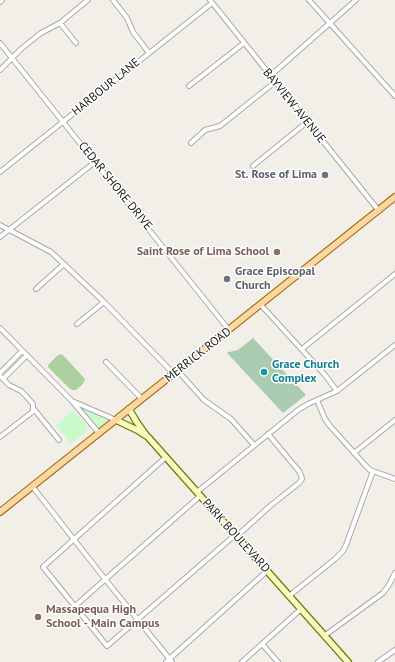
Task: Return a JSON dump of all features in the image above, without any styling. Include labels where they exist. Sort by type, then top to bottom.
[{"type":"main road","name":"MERRICK ROAD","points":[[0,511],[395,198]]},
{"type":"main road","points":[[130,409],[148,437]]},
{"type":"main road","name":"PARK BOULEVARD","points":[[116,420],[148,437],[348,662]]},
{"type":"street","points":[[0,70],[21,49],[41,33],[60,22],[88,0]]},
{"type":"street","points":[[113,0],[127,18],[133,32],[149,53]]},
{"type":"street","points":[[309,0],[395,96]]},
{"type":"street","points":[[270,76],[356,0]]},
{"type":"street","name":"HARBOUR LANE","points":[[0,172],[211,2]]},
{"type":"street","name":"BAYVIEW AVENUE","points":[[211,2],[379,211]]},
{"type":"street","points":[[60,22],[76,43]]},
{"type":"street","name":"CEDAR SHORE DRIVE","points":[[0,43],[229,330]]},
{"type":"street","points":[[189,86],[244,43]]},
{"type":"street","points":[[191,143],[205,130],[220,126],[275,82]]},
{"type":"street","points":[[253,166],[307,122]]},
{"type":"street","points":[[0,237],[94,162]]},
{"type":"street","points":[[0,225],[51,252],[204,400],[231,419],[254,445]]},
{"type":"street","points":[[36,289],[64,264]]},
{"type":"street","points":[[302,350],[395,274]]},
{"type":"street","points":[[77,324],[104,302]]},
{"type":"street","points":[[261,305],[337,391]]},
{"type":"street","points":[[0,328],[70,400],[99,433]]},
{"type":"street","points":[[75,606],[254,445],[298,410],[337,391],[395,344]]},
{"type":"street","points":[[0,373],[22,351]]},
{"type":"street","points":[[27,355],[1,377],[9,385],[21,391],[26,396],[33,404],[33,408],[60,440]]},
{"type":"street","points":[[106,362],[142,399]]},
{"type":"street","points":[[70,400],[116,420]]},
{"type":"street","points":[[317,400],[325,419],[330,426],[365,465],[373,471],[395,479]]},
{"type":"street","points":[[0,437],[33,411],[33,408]]},
{"type":"street","points":[[354,452],[395,420]]},
{"type":"street","points":[[166,457],[43,567],[107,646],[270,506],[299,483],[302,479],[299,471],[268,434]]},
{"type":"street","points":[[289,596],[336,559],[343,551],[373,471]]},
{"type":"street","points":[[32,486],[169,661],[267,571]]},
{"type":"street","points":[[324,636],[383,593],[395,573]]},
{"type":"street","points":[[242,662],[301,609]]},
{"type":"street","points":[[262,644],[278,662]]},
{"type":"street","points":[[378,662],[395,650]]},
{"type":"green space","name":"Grace Church Complex","points":[[253,338],[306,395],[283,413],[227,353],[238,350]]},
{"type":"green space","points":[[62,354],[85,379],[83,384],[76,390],[69,388],[48,367],[58,355]]},
{"type":"green space","points":[[72,401],[115,420],[99,432]]},
{"type":"green space","points":[[72,411],[84,422],[88,429],[71,444],[56,425]]},
{"type":"place","name":"St. Rose of Lima","points":[[325,175]]},
{"type":"place","name":"Saint Rose of Lima School","points":[[277,252]]},
{"type":"place","name":"Grace Episcopal Church","points":[[227,279]]},
{"type":"place","name":"Grace Church Complex","points":[[264,372]]},
{"type":"place","name":"Massapequa High School - Main Campus","points":[[38,617]]}]
